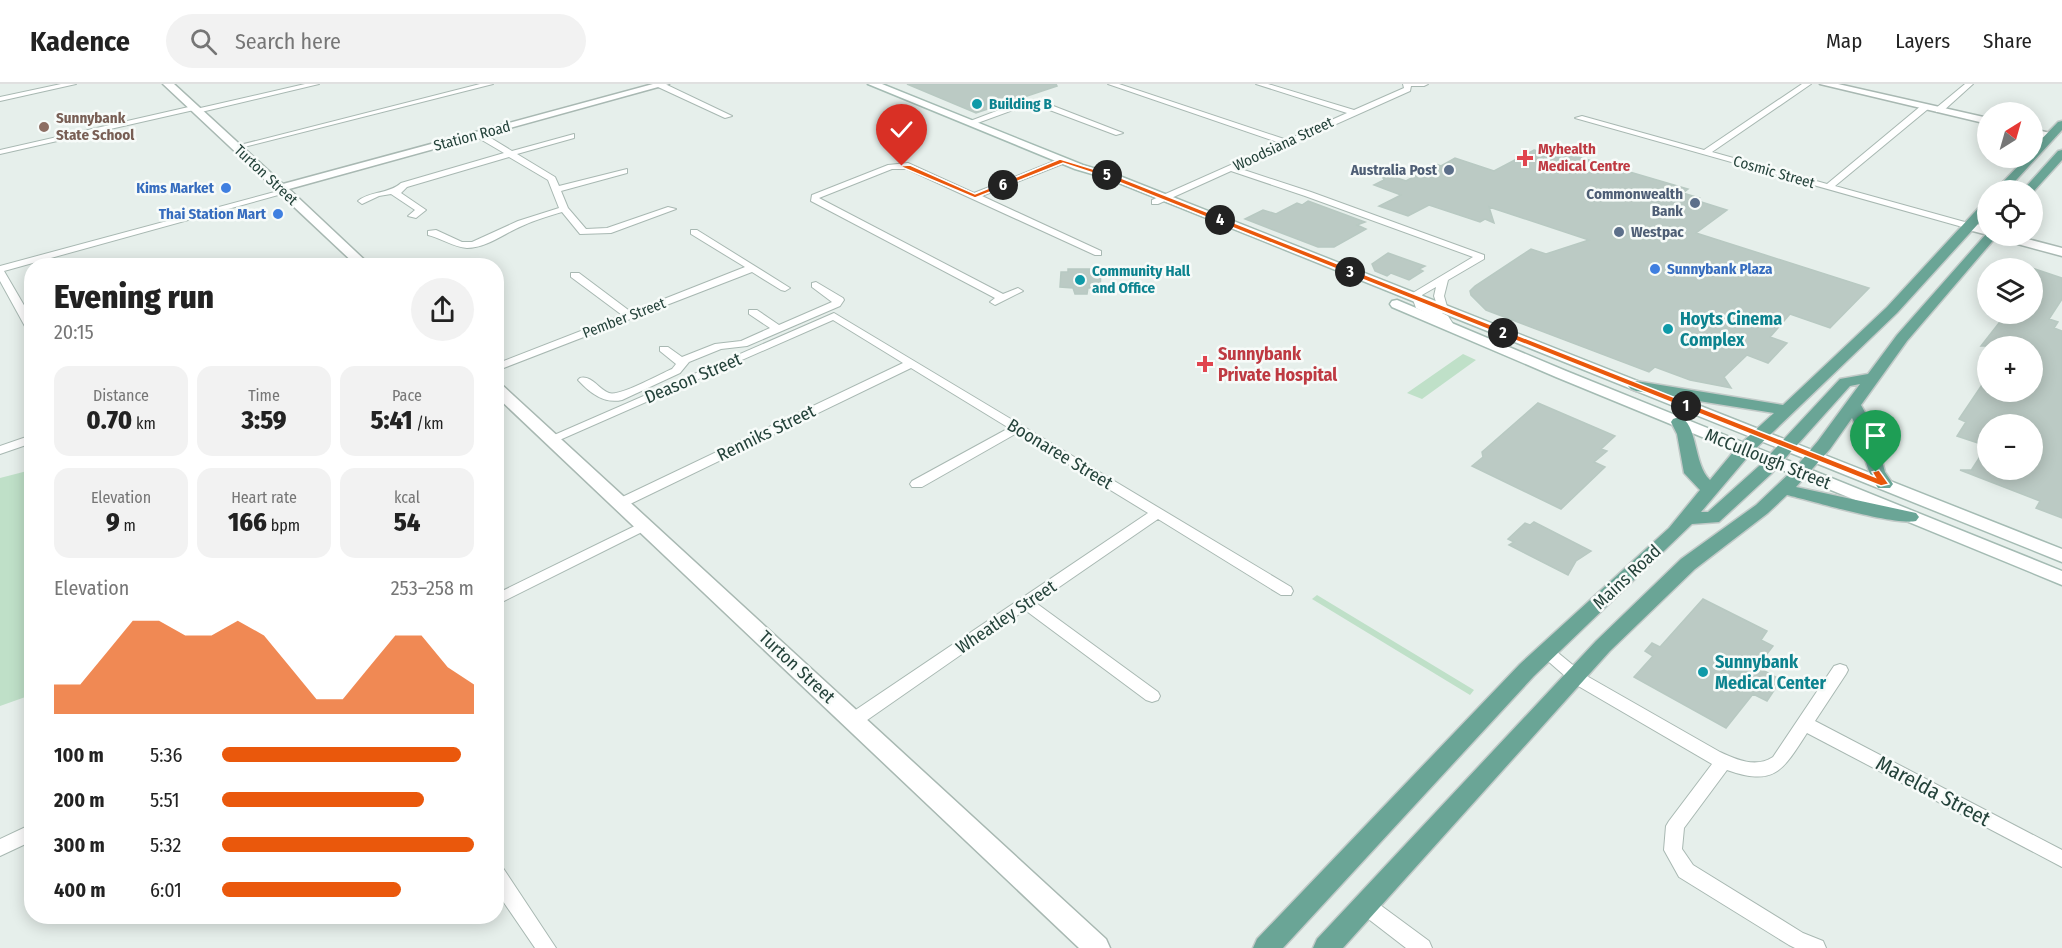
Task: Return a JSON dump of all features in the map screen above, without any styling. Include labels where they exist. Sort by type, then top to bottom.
[{"type":"main road","name":"Turton Street","points":[[168,84],[356,258]]},
{"type":"main road","name":"Station Road","points":[[282,190],[662,84]]},
{"type":"main road","name":"McCullough Street","points":[[873,84],[1062,160],[1104,181],[1160,200],[1416,298],[2062,556]]},
{"type":"main road","points":[[1825,84],[1977,119]]},
{"type":"main road","points":[[2043,145],[2062,124]]},
{"type":"main road","points":[[2043,134],[2051,136]]},
{"type":"main road","points":[[2038,180],[2062,153]]},
{"type":"main road","points":[[2010,180],[2022,168]]},
{"type":"main road","name":"McCullough Street","points":[[1160,200],[1450,327],[2062,578]]},
{"type":"main road","name":"Mains Road","points":[[1266,948],[1546,651],[1687,518],[1745,449],[1892,310],[1977,218]]},
{"type":"main road","points":[[1969,226],[1977,228]]},
{"type":"main road","name":"Mains Road","points":[[1326,948],[1574,675],[1688,564],[1762,509],[1801,472],[1902,338],[1982,246]]},
{"type":"main road","points":[[2040,246],[2062,252]]},
{"type":"main road","points":[[1687,518],[1713,518],[1773,460],[1845,382],[1871,378]]},
{"type":"main road","points":[[1636,386],[1785,410]]},
{"type":"main road","name":"Turton Street","points":[[504,395],[1097,948]]},
{"type":"main road","points":[[1853,404],[1865,427],[1876,472],[1884,484]]},
{"type":"main road","points":[[1679,422],[1685,434],[1693,473],[1710,490]]},
{"type":"main road","points":[[1783,489],[1910,517]]},
{"type":"street","points":[[0,99],[72,84]]},
{"type":"street","points":[[0,152],[315,84]]},
{"type":"street","points":[[236,147],[489,84]]},
{"type":"street","points":[[662,84],[728,116]]},
{"type":"street","points":[[1112,84],[1286,142]]},
{"type":"street","points":[[1260,84],[1352,112]]},
{"type":"street","points":[[1407,84],[1424,84]]},
{"type":"street","name":"Woodsiana Street","points":[[1160,200],[1407,89],[1407,84]]},
{"type":"street","points":[[1704,153],[1807,84]]},
{"type":"street","points":[[1939,110],[1969,84]]},
{"type":"street","points":[[969,123],[1031,103],[1040,104],[1119,133]]},
{"type":"street","points":[[1828,187],[1925,107]]},
{"type":"street","name":"Cosmic Street","points":[[1579,118],[1969,226]]},
{"type":"street","points":[[478,134],[552,179],[564,209],[583,232],[608,231],[671,209]]},
{"type":"street","points":[[362,201],[377,194],[395,191],[410,183],[571,136]]},
{"type":"street","points":[[975,196],[1062,160]]},
{"type":"street","points":[[1018,291],[998,301],[815,201],[815,197],[891,167],[908,166],[1098,253]]},
{"type":"street","points":[[1229,168],[1481,256],[1443,280],[1420,290],[1416,298],[1422,307],[1444,318],[1450,327]]},
{"type":"street","points":[[557,189],[624,171]]},
{"type":"street","name":"Station Road","points":[[45,258],[282,190]]},
{"type":"street","points":[[395,191],[398,196],[421,210],[413,216]]},
{"type":"street","points":[[431,233],[444,234],[454,242],[465,245],[477,244],[491,239],[516,224],[564,209]]},
{"type":"street","points":[[694,232],[785,288]]},
{"type":"street","name":"Station Road","points":[[0,271],[24,264]]},
{"type":"street","name":"Pember Street","points":[[504,365],[752,268]]},
{"type":"street","points":[[0,271],[24,315]]},
{"type":"street","points":[[575,275],[630,316]]},
{"type":"street","points":[[1443,280],[1438,296],[1443,310]]},
{"type":"street","points":[[584,380],[610,399],[676,371],[685,360],[719,346],[743,344],[836,304],[839,300],[816,285]]},
{"type":"street","points":[[753,312],[778,329]]},
{"type":"street","name":"Boonaree Street","points":[[834,316],[1286,591]]},
{"type":"street","name":"Deason Street","points":[[551,439],[834,316]]},
{"type":"street","points":[[664,349],[683,364]]},
{"type":"street","name":"Renniks Street","points":[[621,503],[911,363]]},
{"type":"street","points":[[917,484],[1017,428]]},
{"type":"street","points":[[0,450],[24,442]]},
{"type":"street","name":"Wheatley Street","points":[[854,720],[1157,513]]},
{"type":"street","points":[[504,596],[645,525]]},
{"type":"street","points":[[1026,603],[1152,696]]},
{"type":"street","points":[[1546,651],[1574,675],[1723,762],[1751,769],[1768,769],[1779,762],[1840,670]]},
{"type":"street","name":"Marelda Street","points":[[1804,723],[2062,859]]},
{"type":"street","points":[[1723,762],[1675,826],[1673,850],[1686,871],[1796,939],[1816,948]]},
{"type":"street","points":[[0,848],[24,836]]},
{"type":"street","points":[[504,886],[546,948]]},
{"type":"street","points":[[1365,905],[1422,948]]},
{"type":"green space","points":[[1463,354],[1476,360],[1422,399],[1407,393]]},
{"type":"green space","points":[[24,472],[24,697],[0,706],[0,478]]},
{"type":"green space","points":[[1317,595],[1474,690],[1470,695],[1312,599]]},
{"type":"building","points":[[907,84],[1056,84],[1057,86],[976,113]]},
{"type":"building","name":"Sunnybank Plaza","points":[[1534,150],[1547,154],[1555,150],[1688,189],[1683,193],[1699,198],[1695,200],[1727,210],[1696,233],[1869,288],[1830,328],[1790,314],[1770,337],[1787,343],[1768,363],[1747,355],[1724,377],[1731,388],[1690,380],[1655,367],[1649,372],[1486,310],[1471,295],[1470,291],[1475,286],[1531,249],[1546,254],[1589,240],[1489,207],[1494,223],[1485,219],[1480,222],[1429,205],[1408,216],[1379,206],[1401,195],[1374,185],[1384,180],[1380,172],[1406,181],[1436,164],[1441,166],[1455,158],[1494,171]]},
{"type":"building","points":[[1308,201],[1365,222],[1357,225],[1366,229],[1334,247],[1318,247],[1245,219],[1263,210],[1276,214],[1297,203],[1302,205]]},
{"type":"building","points":[[1388,253],[1425,266],[1419,269],[1423,271],[1409,280],[1391,273],[1387,276],[1375,271],[1372,264]]},
{"type":"building","name":"Community Hall and Office","points":[[1068,269],[1091,269],[1092,272],[1101,273],[1100,288],[1088,288],[1087,294],[1075,294],[1073,288],[1060,287],[1061,272],[1068,272]]},
{"type":"building","points":[[2043,272],[2062,278],[2062,299],[2049,319],[2058,322],[2054,328],[2062,331],[2062,518],[2036,508],[2040,501],[1986,480],[2043,480],[2043,414],[1977,414],[1977,443],[1957,436],[1966,422],[1959,419],[1977,392],[1977,402],[2043,402],[2043,336],[1989,336],[1998,324],[2043,324]]},
{"type":"building","points":[[1538,403],[1615,436],[1601,449],[1607,451],[1594,462],[1605,467],[1561,509],[1472,466],[1483,457],[1482,452]]},
{"type":"building","points":[[1977,461],[1977,477],[1960,470],[1974,470],[1972,469]]},
{"type":"building","points":[[1534,522],[1591,551],[1576,561],[1568,575],[1509,545],[1514,542],[1508,539],[1525,523],[1530,525]]},
{"type":"building","name":"Sunnybank Medical Center","points":[[1703,599],[1767,631],[1761,640],[1773,646],[1757,667],[1781,680],[1767,701],[1753,694],[1726,728],[1634,677],[1653,656],[1645,651],[1652,643],[1660,647]]},
{"type":"place","name":"Building B","points":[[977,104]]},
{"type":"place","name":"Sunnybank State School","points":[[44,127]]},
{"type":"place","name":"Myhealth Medical Centre","points":[[1525,158]]},
{"type":"place","name":"Australia Post","points":[[1449,170]]},
{"type":"place","name":"Kims Market","points":[[226,188]]},
{"type":"place","name":"Commonwealth Bank","points":[[1695,203]]},
{"type":"place","name":"Thai Station Mart","points":[[278,214]]},
{"type":"place","name":"Westpac","points":[[1619,232]]},
{"type":"place","name":"Sunnybank Plaza","points":[[1655,269]]},
{"type":"place","name":"Community Hall and Office","points":[[1080,280]]},
{"type":"place","name":"Hoyts Cinema Complex","points":[[1668,329]]},
{"type":"place","name":"Sunnybank Private Hospital","points":[[1205,364]]},
{"type":"place","name":"Sunnybank Medical Center","points":[[1703,672]]},
{"type":"route","points":[[902,166],[908,166],[975,196],[1062,160],[1113,177],[1884,484],[1876,472]]}]
